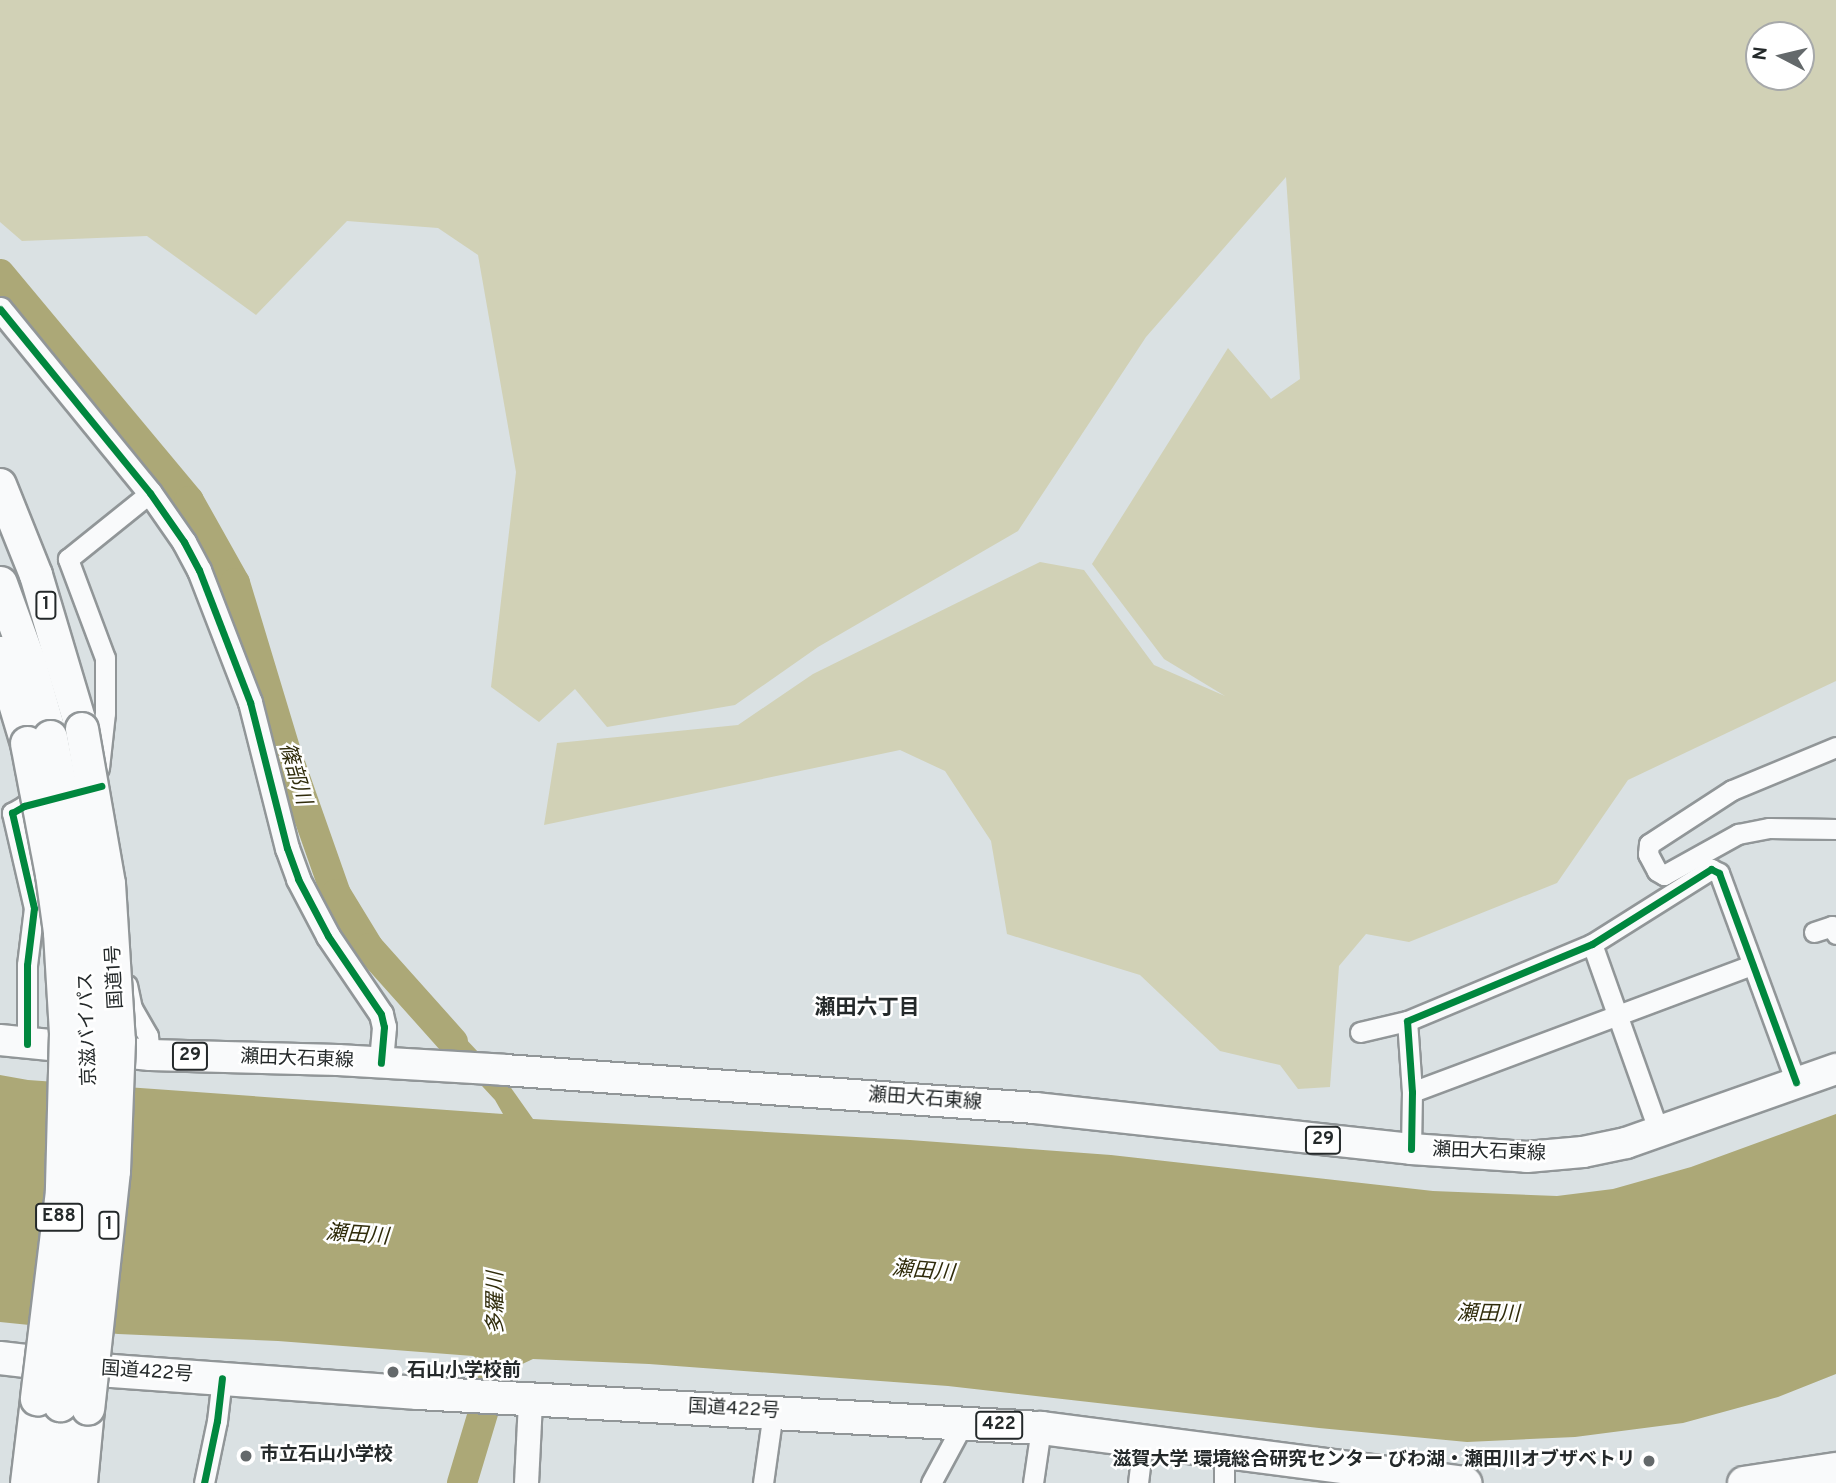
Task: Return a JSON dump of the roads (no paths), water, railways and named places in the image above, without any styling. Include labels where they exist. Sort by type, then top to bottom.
[{"type":"highway","name":"国道1号","points":[[0,485],[36,575],[82,729],[108,884],[115,951],[119,1054],[111,1208],[81,1483]]},
{"type":"highway","name":"京滋バイパス","points":[[0,583],[28,660],[60,932],[66,1033],[62,1191],[27,1483]]},
{"type":"highway","name":"京滋バイパス","points":[[0,653],[38,740],[82,901],[92,1092],[77,1282],[51,1483]]},
{"type":"highway","name":"国道422号","points":[[0,1359],[471,1396],[1041,1428],[1143,1441],[1224,1467],[1465,1483]]},
{"type":"highway","points":[[1744,1483],[1836,1469]]},
{"type":"main road","name":"瀬田大石東線","points":[[13,1042],[150,1055],[504,1070],[1035,1108],[1483,1156],[1559,1155],[1626,1143],[1836,1069]]},
{"type":"street","points":[[0,309],[150,493],[184,542],[228,643],[250,702],[287,848],[298,879],[328,936],[368,990],[381,1014],[384,1027],[381,1063]]},
{"type":"street","points":[[150,493],[68,559],[105,658],[105,712],[97,759],[118,886],[126,981],[132,1009],[148,1036],[150,1055]]},
{"type":"street","points":[[1836,747],[1732,790],[1649,844],[1647,854],[1657,871],[1664,874],[1738,834],[1769,828],[1836,829]]},
{"type":"street","points":[[13,1042],[34,908],[12,813],[24,806],[101,786]]},
{"type":"street","points":[[1360,1032],[1407,1021],[1592,944],[1711,869],[1719,873],[1796,1082]]},
{"type":"street","points":[[1814,932],[1832,926],[1836,934]]},
{"type":"street","points":[[1592,944],[1659,1132]]},
{"type":"street","points":[[1412,1092],[1752,965]]},
{"type":"street","points":[[1407,1021],[1412,1092],[1410,1149]]},
{"type":"street","points":[[204,1483],[217,1421],[222,1378]]},
{"type":"street","points":[[517,1399],[526,1483]]},
{"type":"street","points":[[763,1483],[773,1412]]},
{"type":"street","points":[[931,1483],[964,1422]]},
{"type":"street","points":[[1033,1483],[1041,1428]]},
{"type":"street","points":[[1138,1483],[1143,1441]]},
{"type":"water","name":"瀬田川","points":[[434,1005],[509,1085],[533,1119],[910,1140],[1111,1155],[1433,1191],[1557,1196],[1613,1189],[1691,1167],[1836,1114],[1836,1374],[1778,1397],[1683,1423],[1575,1437],[1467,1442],[948,1386],[649,1364],[533,1359],[518,1366],[503,1381],[482,1378],[478,1359],[473,1356],[278,1341],[118,1334],[0,1322],[0,1075],[28,1080],[503,1114],[495,1100],[418,1017]]},
{"type":"waterway","name":"篠部川","points":[[0,274],[189,501],[235,583],[287,755],[336,894],[369,948],[453,1042]]},
{"type":"waterway","name":"多羅川","points":[[462,1483],[495,1373]]},
{"type":"place","name":"石山小学校前","points":[[393,1372]]},
{"type":"place","name":"市立石山小学校","points":[[246,1456]]},
{"type":"place","name":"滋賀大学 環境総合研究センター びわ湖・瀬田川オブザベトリ","points":[[1649,1461]]},
{"type":"district","name":"瀬田六丁目","points":[[867,1009]]}]
